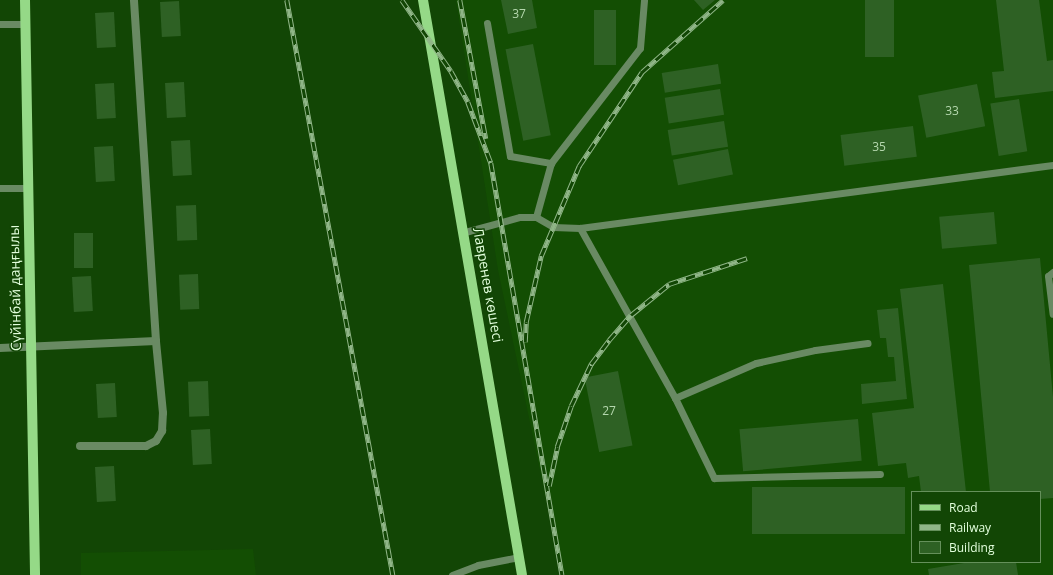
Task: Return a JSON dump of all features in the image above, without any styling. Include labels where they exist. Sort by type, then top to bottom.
[{"type":"main road","name":"Сүйінбай даңғылы","points":[[25,0],[35,575]]},
{"type":"main road","name":"Лавренев көшесі","points":[[423,0],[522,575]]},
{"type":"street","points":[[80,446],[146,446],[156,441],[162,431],[163,413],[156,341],[134,0]]},
{"type":"street","points":[[0,348],[30,349],[156,341]]},
{"type":"lane","points":[[536,217],[551,163],[640,48],[644,0]]},
{"type":"lane","points":[[487,23],[510,156],[551,163]]},
{"type":"lane","points":[[0,24],[25,24]]},
{"type":"lane","points":[[464,232],[520,217],[536,217],[553,227],[580,228],[1053,165]]},
{"type":"lane","points":[[0,188],[28,188]]},
{"type":"lane","points":[[580,228],[675,398],[714,478],[880,474]]},
{"type":"lane","points":[[1053,272],[1048,276],[1053,314]]},
{"type":"lane","points":[[675,398],[756,364],[815,350],[868,343]]},
{"type":"lane","points":[[452,575],[478,565],[519,557]]},
{"type":"shaded area","points":[[456,0],[1053,0],[1053,575],[562,575],[498,270]]},
{"type":"shaded area","points":[[253,549],[256,575],[81,575],[81,553]]},
{"type":"building","points":[[501,0],[532,0],[537,28],[508,34]]},
{"type":"building","points":[[694,0],[715,0],[703,10]]},
{"type":"building","points":[[865,0],[894,0],[894,57],[865,57]]},
{"type":"building","points":[[996,0],[1039,0],[1047,61],[1053,60],[1053,91],[995,98],[992,72],[1004,71]]},
{"type":"building","points":[[179,1],[181,36],[162,37],[160,2]]},
{"type":"building","points":[[594,10],[616,10],[616,65],[594,65]]},
{"type":"building","points":[[114,12],[116,47],[97,48],[95,13]]},
{"type":"building","points":[[533,44],[551,135],[523,141],[506,49]]},
{"type":"building","points":[[718,64],[721,84],[665,93],[662,73]]},
{"type":"building","points":[[184,82],[186,117],[167,118],[165,83]]},
{"type":"building","points":[[114,83],[116,118],[97,119],[95,84]]},
{"type":"building","points":[[977,84],[985,126],[926,138],[918,95]]},
{"type":"building","points":[[720,89],[724,115],[669,123],[665,98]]},
{"type":"building","points":[[1019,99],[1027,151],[999,156],[990,104]]},
{"type":"building","points":[[724,121],[728,147],[672,156],[668,130]]},
{"type":"building","points":[[913,126],[917,157],[844,166],[841,135]]},
{"type":"building","points":[[190,140],[192,175],[173,176],[171,141]]},
{"type":"building","points":[[113,146],[115,181],[96,182],[94,147]]},
{"type":"building","points":[[728,149],[733,175],[678,185],[673,160]]},
{"type":"building","points":[[196,205],[197,240],[177,241],[176,206]]},
{"type":"building","points":[[994,212],[997,244],[942,249],[939,217]]},
{"type":"building","points":[[74,233],[93,233],[93,268],[74,268]]},
{"type":"building","points":[[1040,258],[1053,397],[1053,498],[1041,499],[1041,491],[990,491],[969,265]]},
{"type":"building","points":[[198,274],[199,309],[180,310],[179,275]]},
{"type":"building","points":[[91,276],[93,311],[74,312],[72,277]]},
{"type":"building","points":[[943,284],[966,491],[921,491],[919,476],[908,478],[906,463],[878,466],[872,413],[914,408],[900,289]]},
{"type":"building","points":[[898,308],[907,399],[862,404],[861,384],[896,381],[894,357],[888,357],[886,338],[880,338],[877,310]]},
{"type":"building","points":[[618,371],[633,446],[599,452],[585,377]]},
{"type":"building","points":[[208,381],[209,416],[189,417],[188,382]]},
{"type":"building","points":[[115,383],[117,417],[98,418],[96,384]]},
{"type":"building","points":[[858,419],[862,461],[743,471],[739,429]]},
{"type":"building","points":[[210,429],[212,464],[193,465],[191,430]]},
{"type":"building","points":[[114,466],[116,501],[97,502],[95,467]]},
{"type":"building","points":[[752,487],[905,487],[905,534],[752,534]]},
{"type":"building","points":[[964,563],[1016,563],[1018,575],[929,575],[928,569]]},
{"type":"railway","points":[[287,0],[393,575]]},
{"type":"railway","points":[[402,0],[451,71],[468,102],[491,163],[562,575]]},
{"type":"railway","points":[[460,0],[486,139]]},
{"type":"railway","points":[[525,342],[526,322],[541,256],[579,166],[642,72],[723,0]]},
{"type":"railway","points":[[549,486],[557,447],[571,406],[591,364],[609,340],[631,315],[669,284],[747,258]]}]
